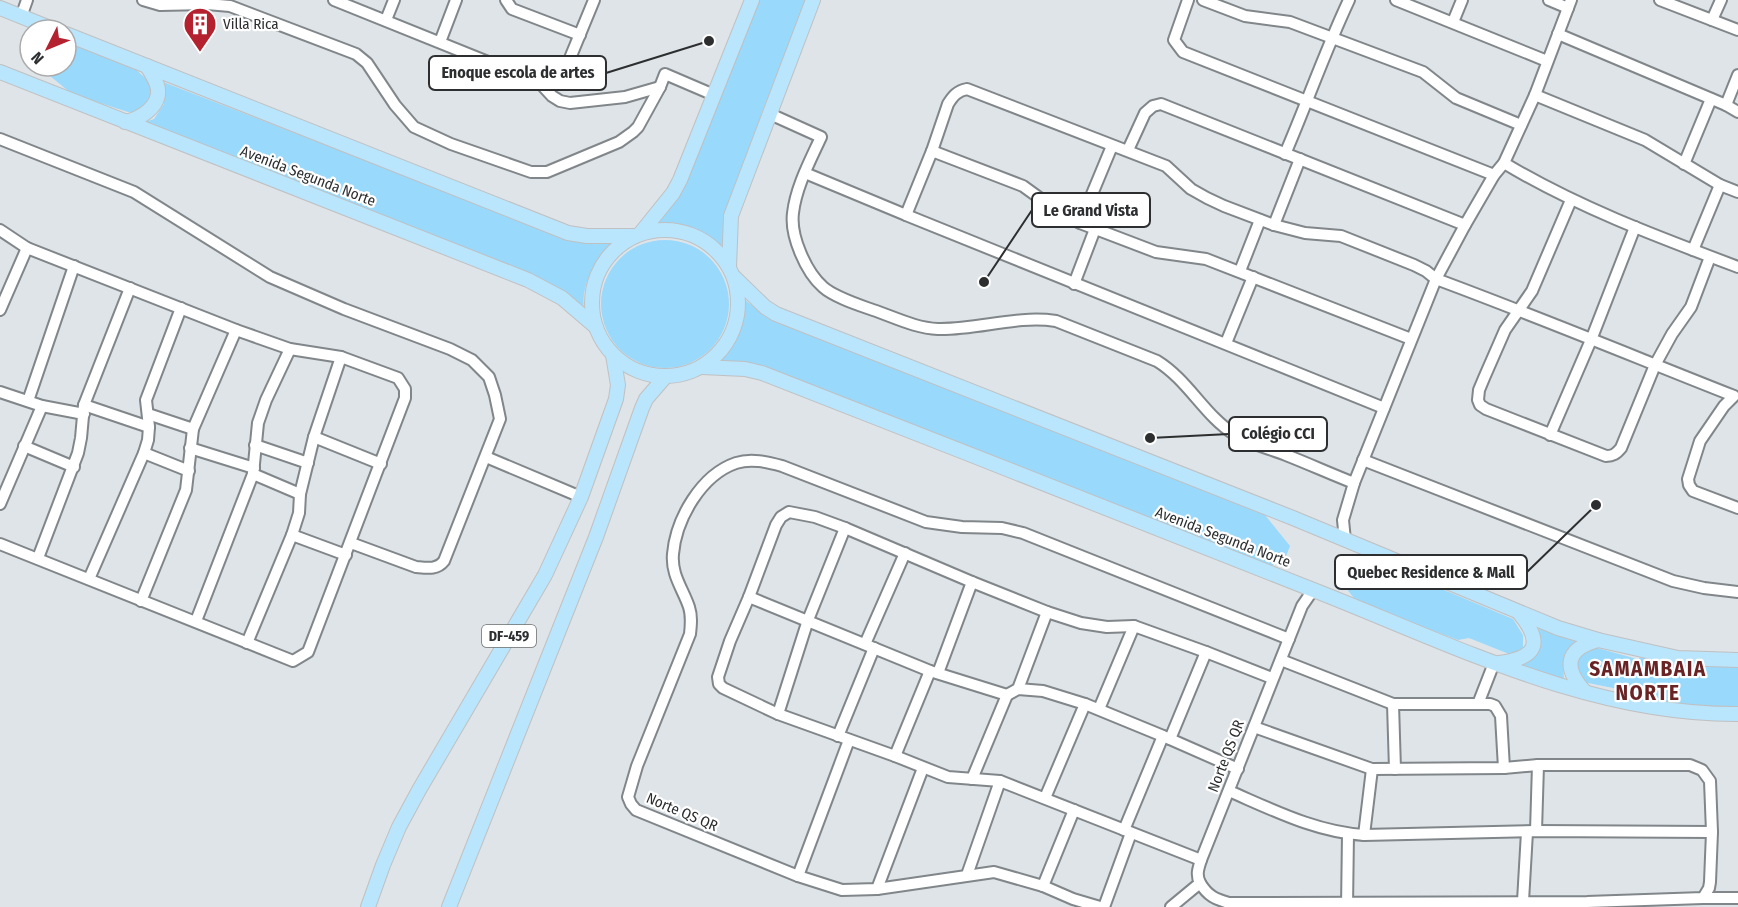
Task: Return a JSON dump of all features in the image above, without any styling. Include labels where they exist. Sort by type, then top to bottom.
[{"type":"main road","points":[[78,39],[568,233],[586,236],[638,235],[673,193],[680,180],[752,0]]},
{"type":"main road","points":[[813,0],[731,216],[731,272],[765,307],[776,314],[1329,533],[1558,628],[1598,640],[1678,658],[1738,660]]},
{"type":"main road","points":[[0,8],[26,18]]},
{"type":"main road","points":[[125,122],[142,116],[157,100],[158,90],[147,66]]},
{"type":"main road","name":"Avenida Segunda Norte","points":[[3,77],[125,122],[528,280],[562,298],[596,327]]},
{"type":"main road","name":"DF-459","points":[[660,230],[681,231],[692,235],[713,248],[731,272],[738,298],[737,318],[730,338],[718,354],[702,367],[684,374],[665,376],[646,374],[628,366],[613,355],[603,342],[596,327],[592,305],[594,284],[603,263],[617,247],[638,235],[660,230]]},
{"type":"main road","name":"DF-459","points":[[368,907],[399,827],[545,575],[581,497],[616,399],[618,385],[613,355]]},
{"type":"main road","name":"Avenida Segunda Norte","points":[[702,367],[745,369],[762,373],[1494,663],[1633,704],[1681,712],[1738,714]]},
{"type":"main road","name":"DF-459","points":[[449,907],[596,537],[642,408],[646,399],[665,376]]},
{"type":"main road","points":[[1494,663],[1521,659],[1530,651],[1534,641],[1533,634],[1519,613]]},
{"type":"main road","points":[[1586,692],[1575,682],[1570,666],[1571,659],[1580,646],[1598,640]]},
{"type":"street","points":[[21,16],[27,0]]},
{"type":"street","points":[[143,0],[160,5],[230,6],[356,54],[367,63],[395,105],[414,127],[451,144],[531,172],[547,172],[619,142],[638,126],[665,74],[714,96]]},
{"type":"street","points":[[334,0],[546,84],[560,77],[566,68],[594,0]]},
{"type":"street","points":[[386,20],[394,0]]},
{"type":"street","points":[[440,42],[456,0]]},
{"type":"street","points":[[506,0],[512,9],[580,34]]},
{"type":"street","points":[[1188,0],[1174,40],[1183,52],[1494,175]]},
{"type":"street","points":[[1203,0],[1245,16],[1290,22],[1423,72],[1456,98],[1521,125]]},
{"type":"street","points":[[1285,154],[1349,0]]},
{"type":"street","points":[[1396,0],[1547,61]]},
{"type":"street","points":[[1453,22],[1462,0]]},
{"type":"street","points":[[1345,540],[1342,520],[1354,483],[1436,279],[1494,175],[1504,163],[1535,95],[1570,4],[1549,0]]},
{"type":"street","points":[[1660,0],[1738,30]]},
{"type":"street","points":[[1712,20],[1721,0]]},
{"type":"street","points":[[1558,34],[1738,112]]},
{"type":"street","points":[[1726,105],[1738,75]]},
{"type":"street","points":[[540,83],[552,96],[570,103],[625,97],[660,87]]},
{"type":"street","points":[[906,215],[948,104],[961,90],[967,89],[1166,166],[1191,189],[1207,198],[1274,225],[1305,233],[1341,236],[1413,265],[1436,279],[1520,309],[1655,365],[1737,394],[1724,406],[1700,441],[1688,479],[1693,491],[1738,508]]},
{"type":"street","points":[[1535,95],[1645,140],[1720,185],[1738,192]]},
{"type":"street","points":[[1684,164],[1711,99]]},
{"type":"street","points":[[1128,150],[1145,113],[1153,105],[1161,104],[1465,225]]},
{"type":"street","points":[[770,114],[821,137],[796,199],[792,224],[798,246],[807,265],[823,287],[830,292],[867,308],[926,328],[940,329],[1016,320],[1056,321],[1166,366],[1233,433],[1254,444],[1354,483]]},
{"type":"street","points":[[0,139],[134,192],[270,277],[345,309],[450,349],[472,360],[489,378],[500,419],[454,539],[441,565],[437,568],[416,567],[351,543]]},
{"type":"street","points":[[1080,223],[1112,146]]},
{"type":"street","points":[[932,151],[1023,186],[1063,215],[1095,229],[1156,252],[1206,258],[1411,339]]},
{"type":"street","points":[[1274,225],[1300,159]]},
{"type":"street","points":[[1504,163],[1571,200],[1738,267]]},
{"type":"street","points":[[805,173],[1384,408]]},
{"type":"street","points":[[1693,250],[1720,185]]},
{"type":"street","points":[[1571,200],[1532,291],[1505,330],[1481,384],[1478,400],[1480,405],[1486,409],[1606,456],[1617,453],[1655,365],[1672,334],[1691,307],[1710,257]]},
{"type":"street","points":[[1240,271],[1260,219]]},
{"type":"street","points":[[1550,435],[1591,340],[1635,227]]},
{"type":"street","points":[[1074,284],[1095,229]]},
{"type":"street","points":[[0,230],[27,248],[236,330],[290,349],[341,357],[398,378],[405,389],[405,398],[381,464],[308,652],[293,661],[0,544]]},
{"type":"street","points":[[0,310],[27,248]]},
{"type":"street","points":[[28,401],[74,266]]},
{"type":"street","points":[[1226,343],[1252,276]]},
{"type":"street","points":[[38,558],[74,467],[81,438],[84,410],[130,288]]},
{"type":"street","points":[[89,579],[144,453],[149,427],[146,400],[181,308]]},
{"type":"street","points":[[141,601],[186,490],[193,429],[236,330]]},
{"type":"street","points":[[196,621],[253,471],[258,423],[290,349]]},
{"type":"street","points":[[247,643],[292,535],[299,513],[300,494],[314,437],[341,357]]},
{"type":"street","points":[[0,392],[42,406],[84,410],[149,427]]},
{"type":"street","points":[[0,504],[42,406]]},
{"type":"street","points":[[148,414],[193,429]]},
{"type":"street","points":[[314,437],[381,464]]},
{"type":"street","points":[[255,445],[308,463]]},
{"type":"street","points":[[24,446],[74,467]]},
{"type":"street","points":[[190,448],[253,471],[300,494]]},
{"type":"street","points":[[144,453],[189,471]]},
{"type":"street","points":[[486,457],[581,497]]},
{"type":"street","points":[[1363,460],[1673,581],[1738,592]]},
{"type":"street","name":"Norte QS QR","points":[[1102,907],[1073,899],[1044,886],[994,872],[877,889],[842,890],[798,876],[636,810],[630,804],[628,797],[637,766],[690,634],[691,617],[674,576],[672,555],[680,524],[700,488],[735,464],[765,461],[926,522],[962,527],[1002,528],[1023,533],[1289,639]]},
{"type":"street","points":[[1201,860],[1000,781],[948,777],[778,714],[719,684],[718,677],[730,641],[776,525],[789,512],[815,517],[845,528],[1047,612],[1081,623],[1107,627],[1134,626],[1272,678]]},
{"type":"street","points":[[1329,533],[1342,520]]},
{"type":"street","points":[[778,714],[808,620],[845,528]]},
{"type":"street","points":[[292,535],[346,555]]},
{"type":"street","points":[[838,736],[905,553]]},
{"type":"street","points":[[895,756],[972,582]]},
{"type":"street","name":"Norte QS QR","points":[[1300,585],[1302,606]]},
{"type":"street","name":"Norte QS QR","points":[[1200,883],[1197,872],[1201,860],[1272,678],[1302,606],[1313,590]]},
{"type":"street","points":[[749,597],[934,672],[1007,694],[1018,689],[1043,691],[1085,704],[1238,769]]},
{"type":"street","points":[[1018,689],[1047,612]]},
{"type":"street","points":[[1099,709],[1134,626]]},
{"type":"street","points":[[1102,907],[1128,832],[1206,652]]},
{"type":"street","points":[[1281,660],[1393,704],[1490,704],[1495,706],[1501,716],[1504,768]]},
{"type":"street","points":[[1478,704],[1494,663]]},
{"type":"street","points":[[972,779],[1007,694]]},
{"type":"street","points":[[1045,798],[1085,704]]},
{"type":"street","points":[[1393,704],[1395,769]]},
{"type":"street","points":[[1254,727],[1372,769],[1504,768],[1538,765],[1690,765],[1697,767],[1710,781],[1712,832],[1710,882],[1702,898]]},
{"type":"street","points":[[798,876],[849,740]]},
{"type":"street","points":[[1523,901],[1538,765]]},
{"type":"street","points":[[877,889],[923,768]]},
{"type":"street","points":[[1364,835],[1372,769]]},
{"type":"street","points":[[967,875],[1000,781]]},
{"type":"street","points":[[1229,791],[1308,823],[1348,834],[1531,831],[1712,832]]},
{"type":"street","points":[[1044,886],[1074,810]]},
{"type":"street","points":[[1347,905],[1348,834]]},
{"type":"street","points":[[1171,907],[1200,883],[1207,894],[1229,905],[1469,904],[1523,901],[1586,904],[1738,898]]},
{"type":"shaded area","points":[[757,0],[807,0],[762,112],[727,220],[727,252],[711,239],[694,230],[654,223]]},
{"type":"shaded area","points":[[78,47],[134,68],[151,83],[152,97],[140,114],[72,94],[53,78],[78,78]]},
{"type":"shaded area","points":[[158,80],[550,232],[616,240],[591,273],[584,293],[585,314],[567,296],[142,123],[154,119],[164,104],[162,84]]},
{"type":"shaded area","points":[[665,240],[690,244],[711,258],[725,279],[729,304],[725,329],[711,350],[690,364],[665,368],[640,364],[619,350],[605,329],[601,304],[605,279],[619,258],[640,244]]},
{"type":"shaded area","points":[[745,300],[767,317],[781,323],[1265,515],[1290,546],[1286,556],[1269,568],[755,367],[717,365],[738,336]]},
{"type":"shaded area","points":[[1347,561],[1380,563],[1513,619],[1523,635],[1523,649],[1514,656],[1469,638],[1458,640],[1357,602],[1339,579]]},
{"type":"shaded area","points":[[1539,628],[1579,643],[1565,659],[1564,681],[1519,665],[1540,640]]},
{"type":"shaded area","points":[[1594,647],[1637,659],[1647,656],[1738,664],[1738,709],[1712,709],[1635,698],[1628,691],[1588,683],[1579,677],[1576,667],[1578,657]]},
{"type":"place","name":"Enoque escola de artes","points":[[709,41]]},
{"type":"place","name":"Villa Rica","points":[[200,53]]},
{"type":"place","name":"Le Grand Vista","points":[[984,282]]},
{"type":"place","name":"Colégio CCI","points":[[1150,438]]},
{"type":"place","name":"Quebec Residence & Mall","points":[[1596,505]]},
{"type":"district","name":"SAMAMBAIA NORTE","points":[[1648,681]]}]
